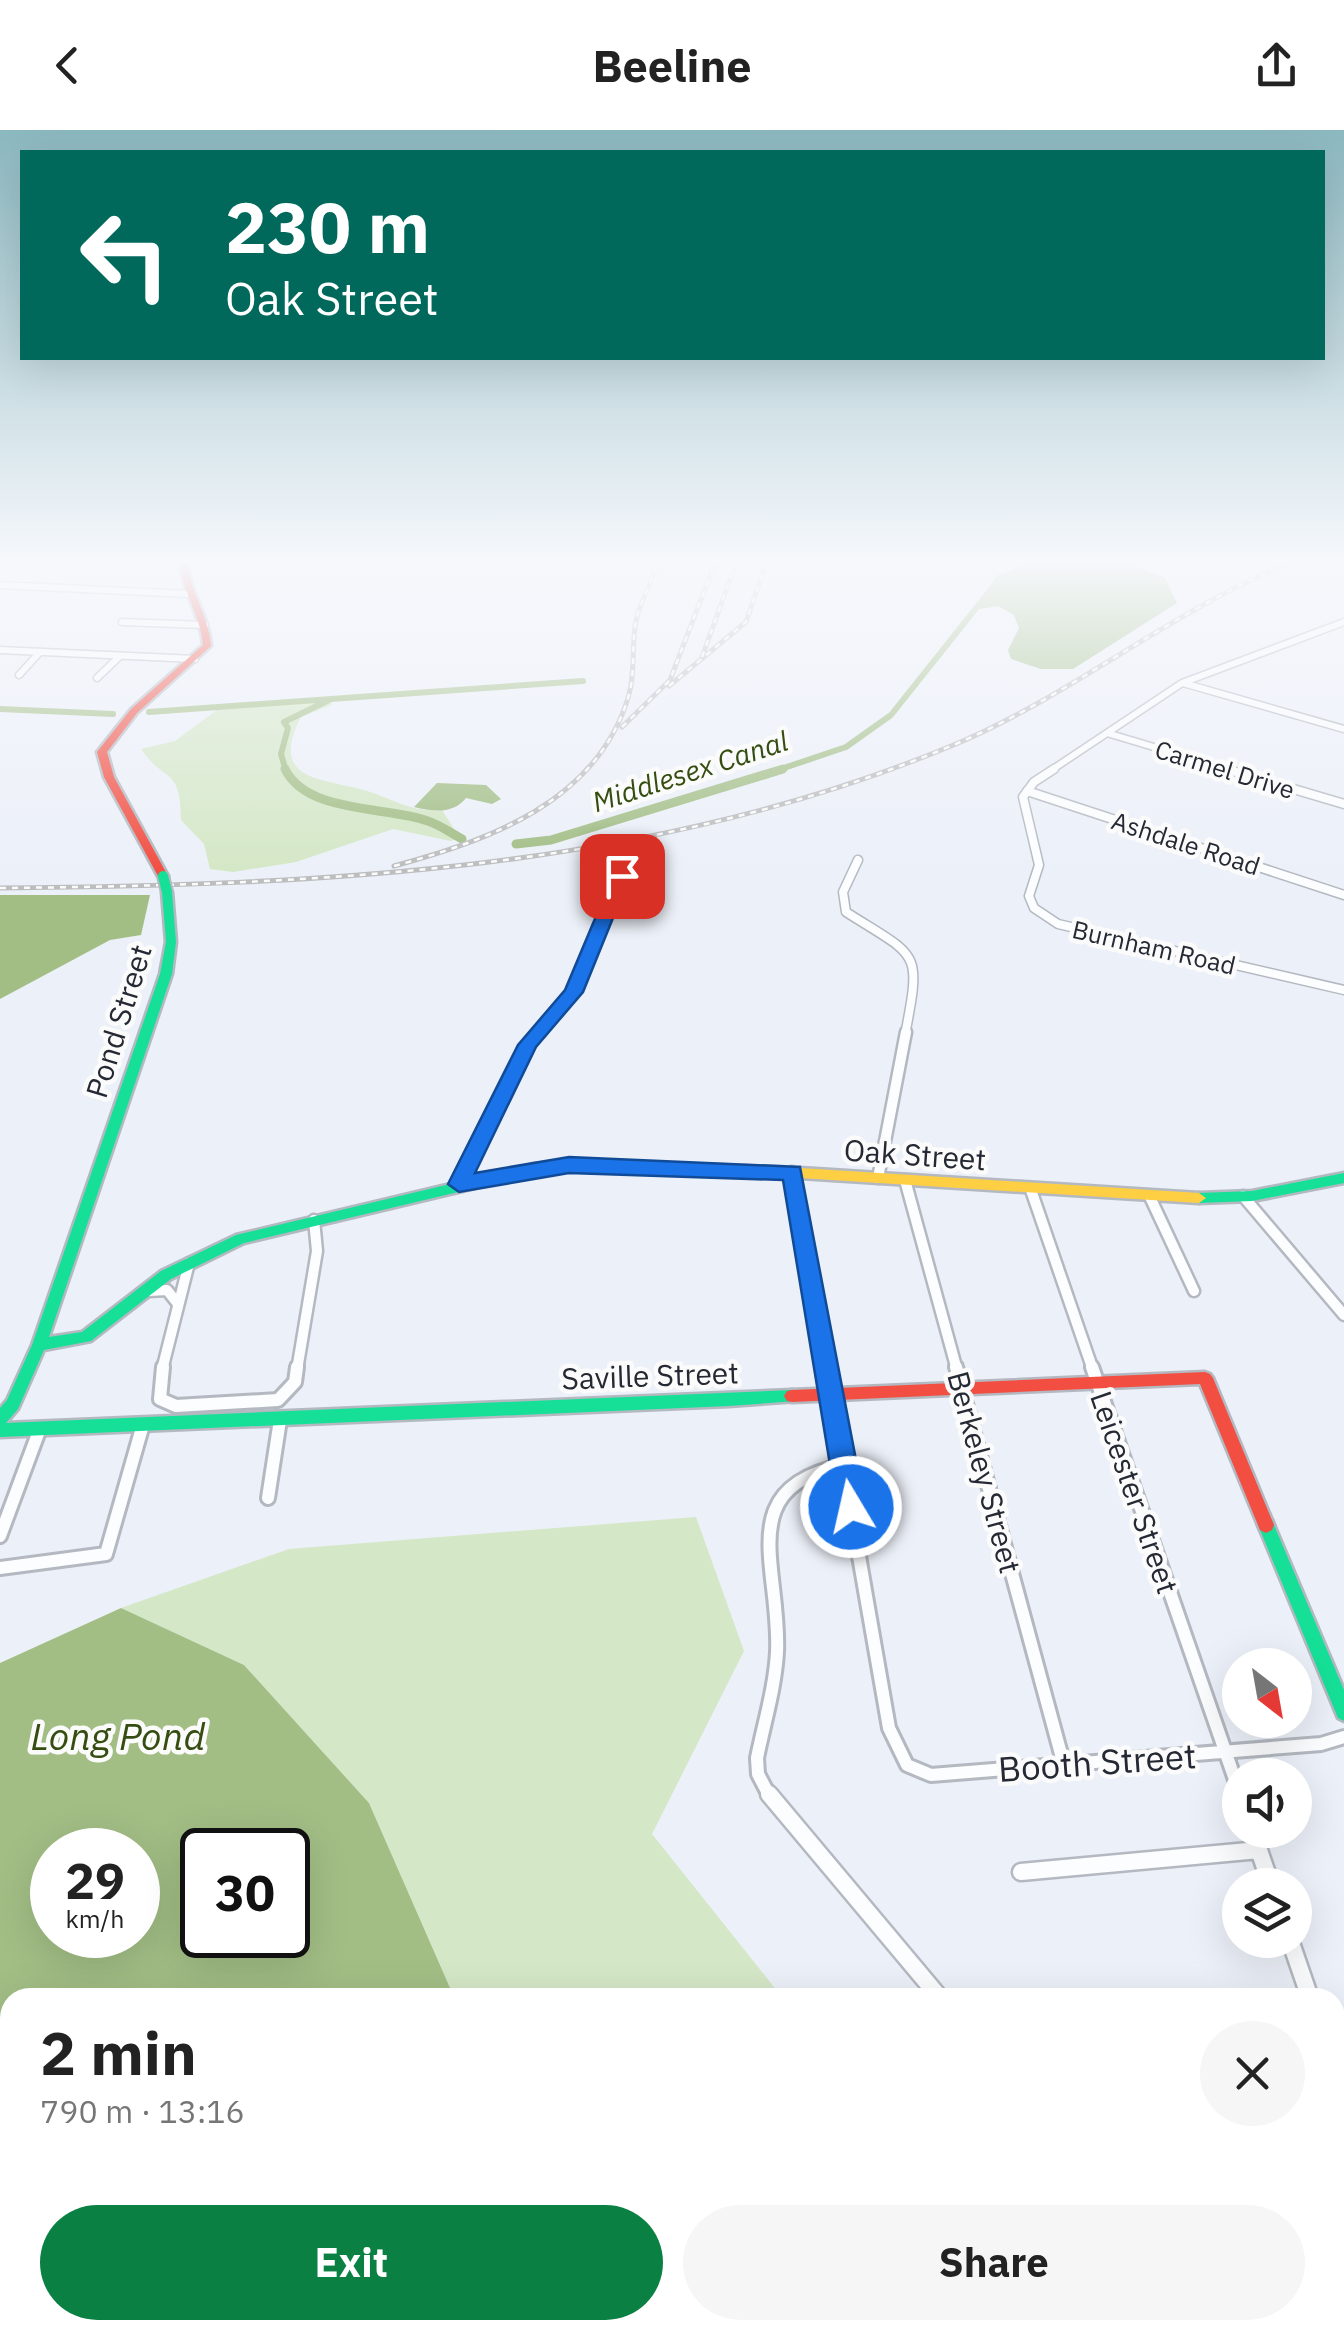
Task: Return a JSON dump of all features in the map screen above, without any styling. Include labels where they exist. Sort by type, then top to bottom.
[{"type":"street","points":[[19,676],[28,666]]},
{"type":"street","points":[[97,678],[109,666]]},
{"type":"street","name":"Pond Street","points":[[0,1419],[17,1396],[39,1346],[166,974],[171,925],[165,884],[141,828],[112,784],[102,752],[134,710],[188,666]]},
{"type":"street","points":[[1027,790],[1182,683],[1227,666]]},
{"type":"street","points":[[1182,683],[1344,728]]},
{"type":"street","name":"Carmel Drive","points":[[1107,733],[1344,804]]},
{"type":"street","name":"Ashdale Road","points":[[1027,790],[1344,895]]},
{"type":"street","name":"Burnham Road","points":[[1027,790],[1022,806],[1039,866],[1029,896],[1042,916],[1090,932],[1344,990]]},
{"type":"street","points":[[858,860],[844,886],[841,903],[846,912],[905,950],[917,974],[878,1178]]},
{"type":"street","points":[[459,1184],[528,1045],[574,992],[622,876],[637,866]]},
{"type":"street","name":"Oak Street","points":[[39,1346],[86,1337],[189,1262],[241,1239],[459,1184],[569,1165],[792,1172],[1150,1197],[1244,1196],[1344,1178]]},
{"type":"street","points":[[792,1172],[845,1466],[824,1466],[790,1480],[770,1512],[777,1651],[756,1758],[758,1774],[772,1800],[932,1988]]},
{"type":"street","name":"Berkeley Street","points":[[905,1180],[1064,1764]]},
{"type":"street","name":"Leicester Street","points":[[1031,1190],[1228,1758]]},
{"type":"street","points":[[1244,1196],[1344,1315]]},
{"type":"street","points":[[1150,1197],[1194,1291]]},
{"type":"street","points":[[189,1262],[158,1388],[161,1401],[176,1406],[269,1402],[290,1392],[318,1247],[314,1220]]},
{"type":"street","points":[[139,1295],[167,1290],[178,1306]]},
{"type":"street","name":"Saville Street","points":[[0,1430],[142,1428],[542,1406],[675,1404],[832,1393],[1205,1378],[1344,1712]]},
{"type":"street","points":[[268,1498],[280,1420]]},
{"type":"street","points":[[0,1568],[106,1554],[142,1428]]},
{"type":"street","points":[[0,1536],[39,1431]]},
{"type":"street","name":"Booth Street","points":[[845,1466],[890,1728],[897,1757],[908,1770],[931,1775],[1332,1743],[1344,1737]]},
{"type":"street","points":[[1021,1872],[1259,1850],[1266,1868]]},
{"type":"street","points":[[1296,1958],[1307,1988]]},
{"type":"shaded area","points":[[330,698],[332,705],[301,717],[292,740],[291,756],[297,768],[323,781],[408,806],[442,810],[459,837],[451,841],[393,829],[296,862],[233,872],[210,869],[204,844],[181,820],[175,783],[141,749],[175,741],[222,706]]},
{"type":"shaded area","points":[[696,1517],[744,1651],[652,1834],[775,1988],[450,1988],[369,1803],[244,1665],[121,1608],[289,1549]]},
{"type":"water","points":[[1032,666],[1078,666],[1073,669]]},
{"type":"water","points":[[437,783],[486,785],[501,799],[492,804],[466,798],[443,810],[414,807]]},
{"type":"water","points":[[0,895],[150,895],[141,935],[110,940],[0,999]]},
{"type":"water","name":"Long Pond","points":[[121,1608],[244,1665],[369,1803],[450,1988],[0,1988],[0,1663]]},
{"type":"waterway","name":"Middlesex Canal","points":[[775,771],[846,747],[891,715],[930,666]]},
{"type":"waterway","name":"Middlesex Canal","points":[[149,712],[583,681]]},
{"type":"waterway","name":"Middlesex Canal","points":[[286,770],[281,754],[288,728],[284,722],[329,700]]},
{"type":"waterway","name":"Middlesex Canal","points":[[0,709],[113,714]]},
{"type":"waterway","name":"Middlesex Canal","points":[[516,844],[551,840],[783,769]]},
{"type":"waterway","name":"Middlesex Canal","points":[[286,770],[296,784],[311,794],[349,806],[428,821],[462,839]]},
{"type":"railway","points":[[394,866],[502,829],[565,790],[613,734],[628,698],[633,666]]},
{"type":"railway","points":[[622,727],[670,680],[675,666]]},
{"type":"railway","points":[[669,686],[693,666]]},
{"type":"railway","points":[[0,888],[363,875],[603,845],[721,820],[837,788],[995,726],[1100,666]]},
{"type":"traffic: fast","points":[[163,876],[167,892]]},
{"type":"traffic: fast","points":[[0,1419],[13,1404],[39,1345],[166,974],[171,942],[167,892]]},
{"type":"traffic: fast","points":[[39,1345],[86,1337],[166,1275],[241,1239],[534,1169],[569,1165],[800,1173]]},
{"type":"traffic: fast","points":[[1199,1198],[1252,1196],[1344,1178]]},
{"type":"traffic: fast","points":[[0,1430],[792,1396]]},
{"type":"traffic: fast","points":[[1266,1525],[1344,1712]]},
{"type":"traffic: slow","points":[[800,1173],[1199,1198]]},
{"type":"traffic: jam","points":[[163,876],[109,777],[102,752],[134,711],[184,666]]},
{"type":"traffic: jam","points":[[792,1396],[1205,1378],[1266,1525]]},
{"type":"route","points":[[622,876],[574,992],[528,1045],[459,1184],[569,1165],[792,1172],[851,1507]]}]
